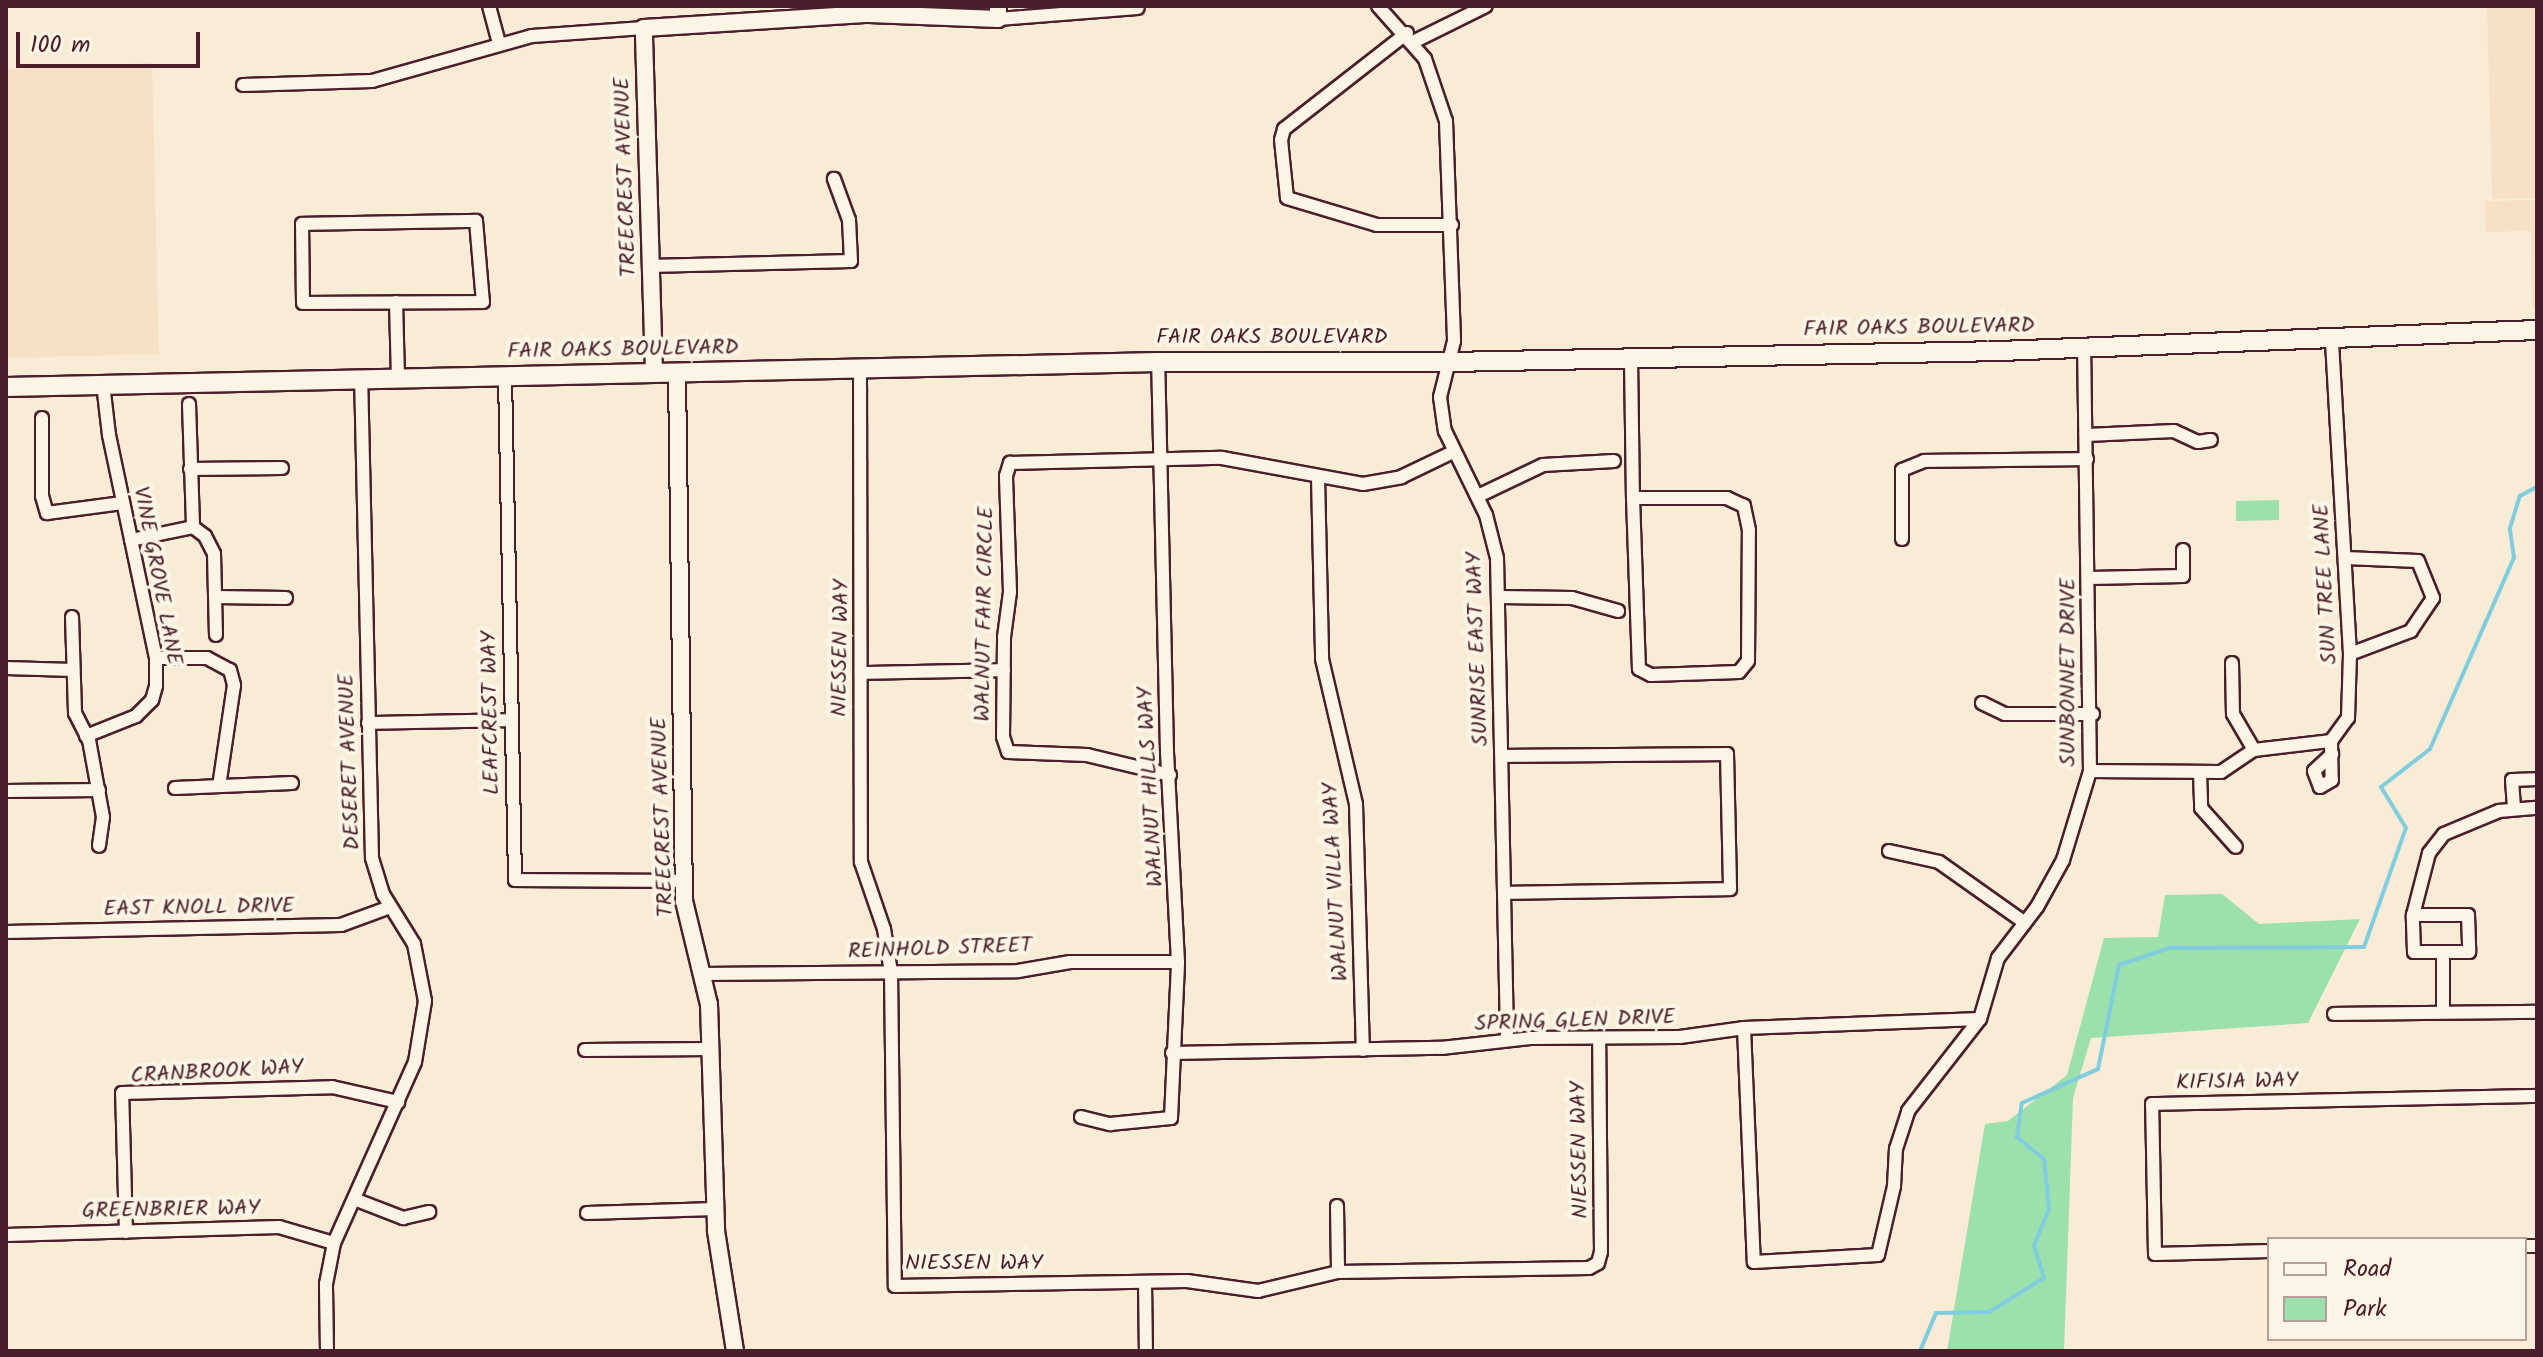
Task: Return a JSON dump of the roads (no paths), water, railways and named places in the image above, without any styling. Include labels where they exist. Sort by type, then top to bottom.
[{"type":"main road","name":"FAIR OAKS BOULEVARD","points":[[6,387],[1158,362],[1449,362],[1631,358],[2332,340],[2537,330]]},
{"type":"street","points":[[489,6],[499,44]]},
{"type":"street","name":"SUNRISE EAST WAY","points":[[1378,6],[1410,37],[1433,76],[1446,121],[1454,341],[1440,397],[1453,452],[1478,496],[1493,536],[1499,597],[1507,1039]]},
{"type":"street","points":[[1452,225],[1377,225],[1287,198],[1281,140],[1284,129],[1410,37],[1486,6]]},
{"type":"street","points":[[243,85],[372,81],[499,44],[553,33],[869,14],[1138,8]]},
{"type":"street","name":"TREECREST AVENUE","points":[[644,28],[654,373]]},
{"type":"street","points":[[649,266],[851,261],[849,220],[834,179]]},
{"type":"street","points":[[476,221],[483,302],[396,302],[303,303],[302,224],[476,221]]},
{"type":"street","points":[[396,302],[398,379]]},
{"type":"street","name":"SUN TREE LANE","points":[[2090,771],[2221,772],[2254,750],[2332,748],[2352,709],[2332,340]]},
{"type":"street","name":"SUNBONNET DRIVE","points":[[1744,1028],[1754,1262],[1878,1255],[1904,1120],[1980,1019],[1993,969],[2063,860],[2090,771],[2093,714],[2084,347]]},
{"type":"street","points":[[1631,358],[1633,498],[1639,669],[1651,675],[1739,672],[1748,661],[1749,530],[1744,506],[1727,498],[1633,498]]},
{"type":"street","name":"WALNUT HILLS WAY","points":[[1081,1117],[1110,1124],[1171,1118],[1178,962],[1158,362]]},
{"type":"street","name":"NIESSEN WAY","points":[[860,368],[861,862],[884,929],[891,972],[895,1286],[1197,1281],[1258,1291],[1338,1272],[1589,1268],[1598,1263],[1599,1038]]},
{"type":"street","name":"TREECREST AVENUE","points":[[677,373],[683,881],[687,921],[702,974],[712,1049],[715,1209],[735,1351]]},
{"type":"street","name":"LEAFCREST WAY","points":[[505,376],[515,880],[683,881]]},
{"type":"street","name":"DESERET AVENUE","points":[[327,1351],[326,1284],[334,1243],[398,1102],[420,1042],[425,1001],[414,944],[390,907],[372,858],[361,380]]},
{"type":"street","name":"VINE GROVE LANE","points":[[86,736],[136,716],[152,700],[156,658],[122,503],[103,384]]},
{"type":"street","points":[[189,404],[193,527],[213,548],[216,635]]},
{"type":"street","points":[[42,418],[42,496],[47,513],[122,503]]},
{"type":"street","points":[[2087,435],[2174,431],[2198,442],[2211,440]]},
{"type":"street","points":[[1161,462],[1251,460],[1344,484],[1384,483],[1453,452]]},
{"type":"street","points":[[1902,539],[1902,470],[1924,461],[2087,459]]},
{"type":"street","points":[[1478,496],[1543,465],[1614,461]]},
{"type":"street","name":"WALNUT FAIR CIRCLE","points":[[1161,462],[1010,463],[1003,737],[1008,752],[1087,755],[1170,775]]},
{"type":"street","points":[[190,469],[282,468]]},
{"type":"street","name":"WALNUT VILLA WAY","points":[[1318,477],[1322,659],[1356,804],[1363,1050]]},
{"type":"street","points":[[131,540],[193,527]]},
{"type":"street","points":[[2090,578],[2183,576],[2183,550]]},
{"type":"street","points":[[2345,558],[2418,561],[2433,598],[2411,631],[2350,654]]},
{"type":"street","points":[[215,597],[286,598]]},
{"type":"street","points":[[1499,597],[1572,598],[1618,611]]},
{"type":"street","points":[[72,617],[75,713],[86,736],[99,790],[103,817],[99,846]]},
{"type":"street","points":[[156,658],[207,658],[230,670],[234,685],[219,786]]},
{"type":"street","points":[[2232,663],[2233,714],[2254,750]]},
{"type":"street","points":[[6,668],[73,670]]},
{"type":"street","points":[[861,673],[1004,670]]},
{"type":"street","points":[[1982,703],[2005,714],[2093,714]]},
{"type":"street","points":[[368,723],[510,720]]},
{"type":"street","points":[[1502,756],[1727,754],[1728,784],[1730,889],[1506,893]]},
{"type":"street","points":[[2200,773],[2201,808],[2236,847]]},
{"type":"street","points":[[2514,808],[2512,780],[2537,779]]},
{"type":"street","points":[[175,788],[292,783]]},
{"type":"street","points":[[6,791],[99,790]]},
{"type":"street","points":[[2413,915],[2468,915],[2469,952],[2414,952],[2413,915],[2429,853],[2444,834],[2514,808],[2537,808]]},
{"type":"street","points":[[1889,851],[1939,862],[2025,923]]},
{"type":"street","name":"EAST KNOLL DRIVE","points":[[6,932],[341,925],[390,907]]},
{"type":"street","points":[[2443,953],[2443,1012]]},
{"type":"street","name":"REINHOLD STREET","points":[[702,974],[891,972],[1178,962]]},
{"type":"street","points":[[2334,1014],[2537,1012]]},
{"type":"street","name":"SPRING GLEN DRIVE","points":[[1172,1053],[1441,1048],[1507,1039],[1680,1037],[1744,1028],[1980,1019]]},
{"type":"street","points":[[585,1050],[712,1049]]},
{"type":"street","name":"CRANBROOK WAY","points":[[126,1232],[122,1093],[332,1087],[398,1102]]},
{"type":"street","name":"KIFISIA WAY","points":[[2267,1251],[2155,1254],[2152,1104],[2537,1096]]},
{"type":"street","points":[[354,1199],[403,1218],[429,1212]]},
{"type":"street","points":[[1337,1206],[1338,1272]]},
{"type":"street","points":[[587,1213],[715,1209]]},
{"type":"street","name":"GREENBRIER WAY","points":[[6,1235],[279,1227],[334,1243]]},
{"type":"street","points":[[1145,1283],[1146,1351]]},
{"type":"waterway","points":[[1920,1351],[1936,1313],[1989,1312],[2044,1278],[2034,1246],[2049,1209],[2044,1159],[2017,1137],[2022,1103],[2098,1069],[2119,965],[2170,948],[2364,947],[2406,828],[2381,787],[2430,749],[2514,558],[2510,528],[2520,496],[2537,487]]}]
